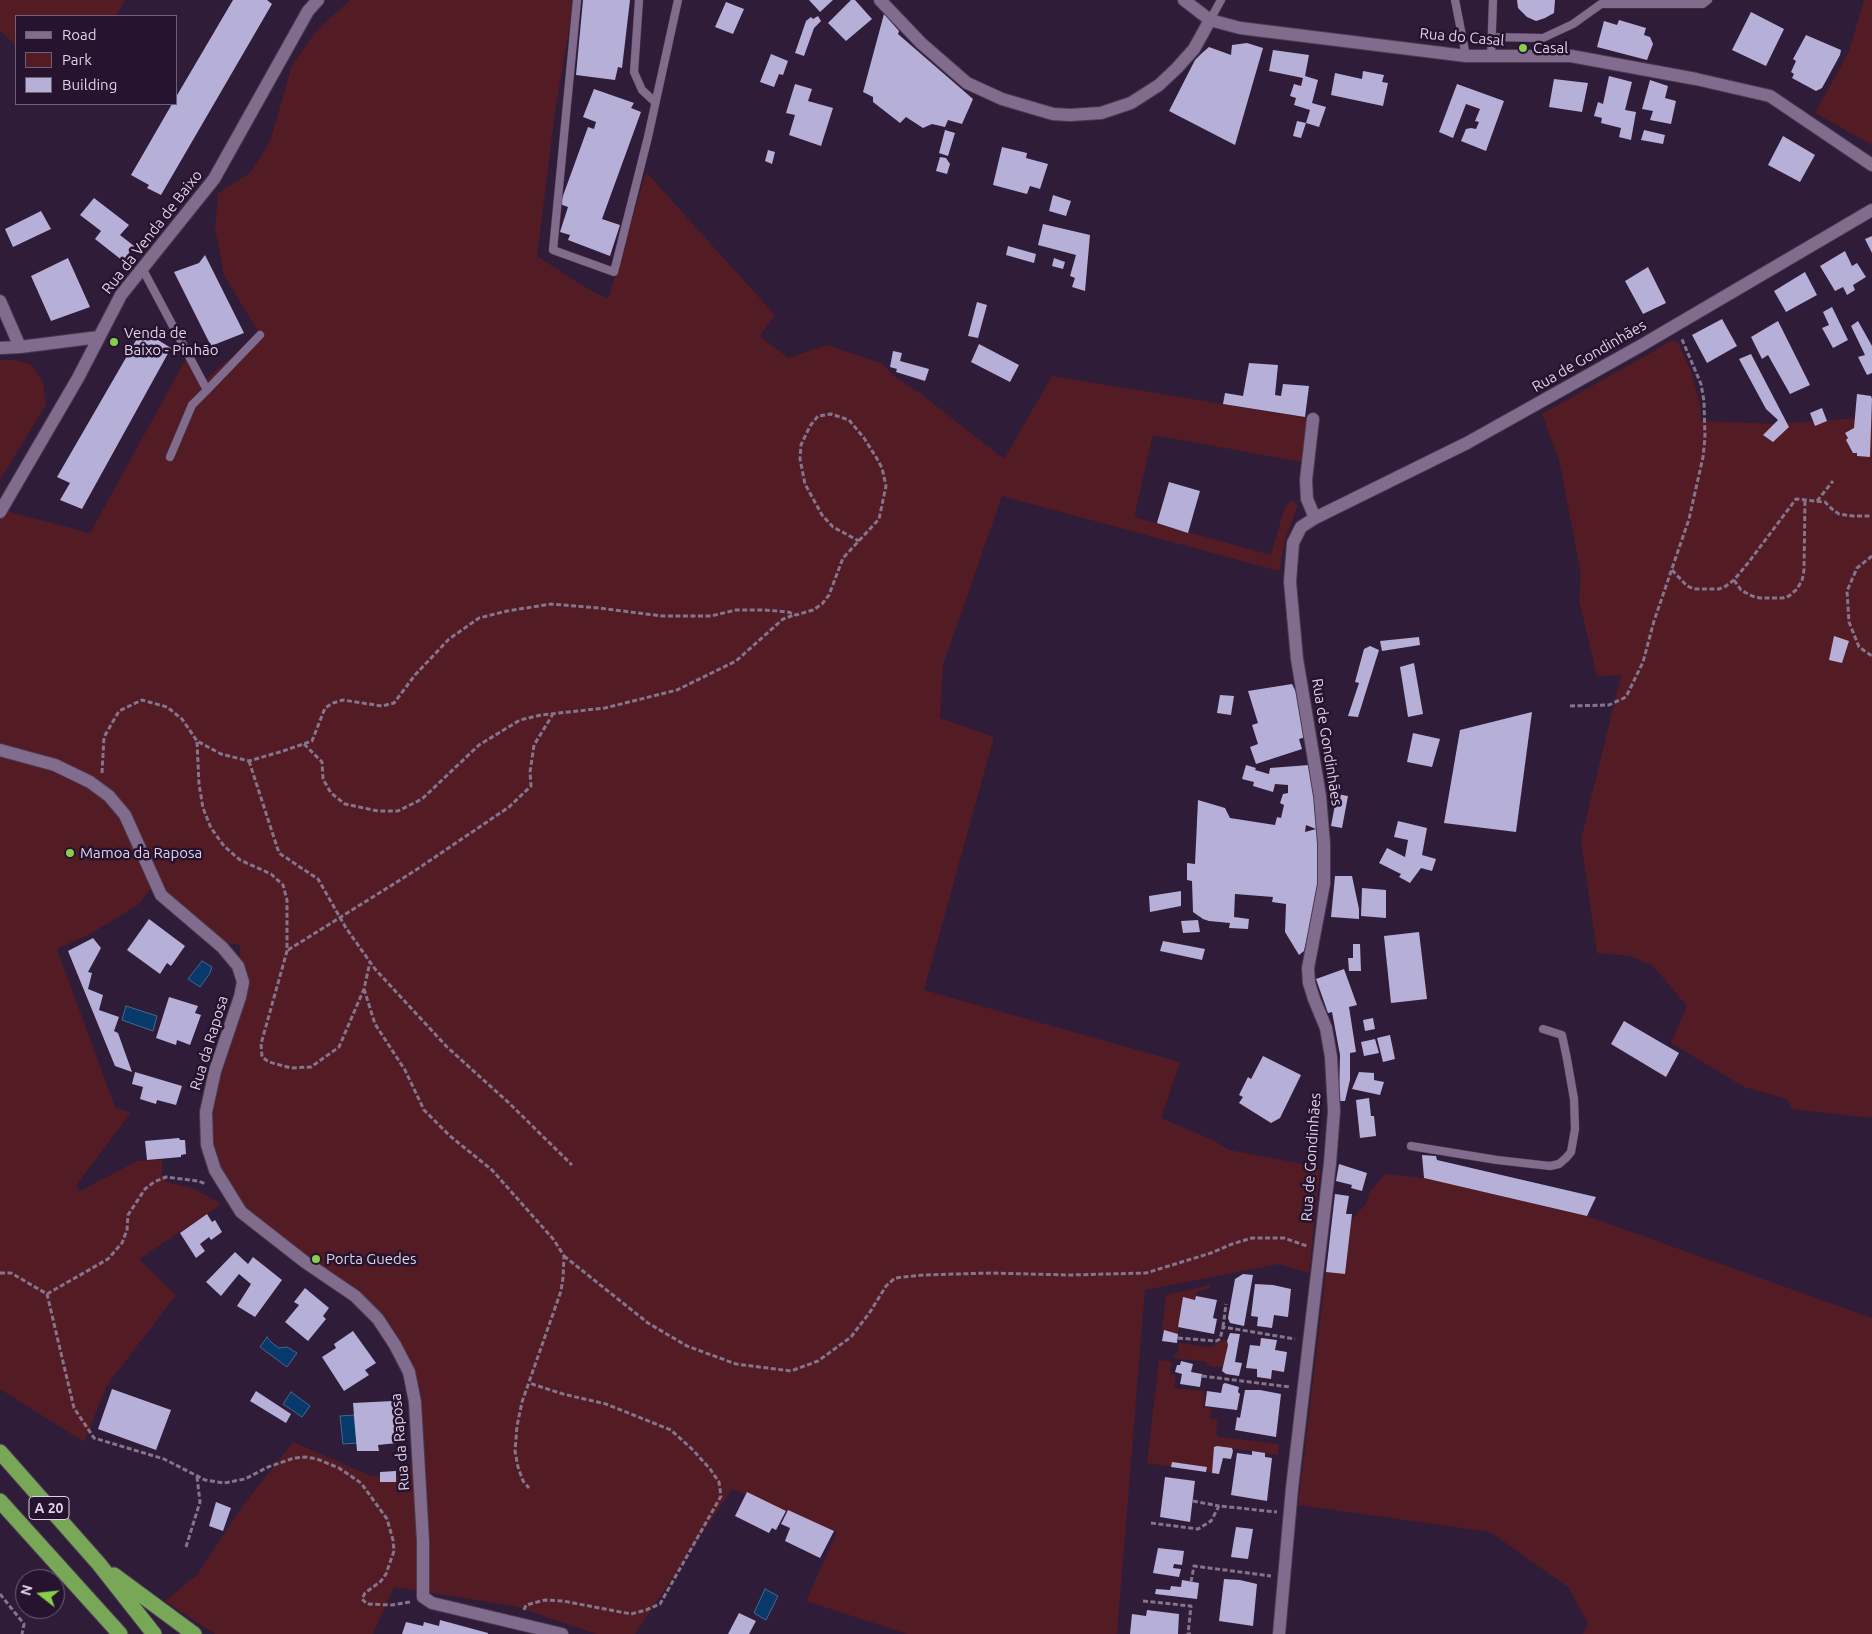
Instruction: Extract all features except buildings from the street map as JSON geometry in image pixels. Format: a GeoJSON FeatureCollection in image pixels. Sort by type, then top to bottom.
{"type":"FeatureCollection","features":[{"type":"Feature","properties":{"kind":"highway","name":"A 20"},"geometry":{"type":"LineString","coordinates":[[0,1452],[99,1564],[154,1634]]}},
{"type":"Feature","properties":{"kind":"highway","name":"A 20"},"geometry":{"type":"LineString","coordinates":[[0,1501],[120,1634]]}},
{"type":"Feature","properties":{"kind":"highway"},"geometry":{"type":"LineString","coordinates":[[99,1564],[194,1634]]}},
{"type":"Feature","properties":{"kind":"street","name":"Rua da Venda de Baixo"},"geometry":{"type":"LineString","coordinates":[[0,512],[78,378],[121,295],[214,179],[308,11],[318,0]]}},
{"type":"Feature","properties":{"kind":"street"},"geometry":{"type":"LineString","coordinates":[[880,0],[921,43],[967,83],[1002,99],[1053,114],[1102,113],[1131,103],[1159,85],[1177,68],[1194,49],[1210,20]]}},
{"type":"Feature","properties":{"kind":"street","name":"Rua do Casal"},"geometry":{"type":"LineString","coordinates":[[1184,0],[1210,20],[1240,28],[1466,56],[1491,58],[1571,56],[1696,79],[1770,96],[1872,165]]}},
{"type":"Feature","properties":{"kind":"street","name":"Rua de Gondinhães"},"geometry":{"type":"LineString","coordinates":[[1279,1634],[1308,1341],[1330,1163],[1334,1111],[1332,1057],[1328,1035],[1309,983],[1308,968],[1324,884],[1324,844],[1319,786],[1297,659],[1290,582],[1293,543],[1301,527],[1315,518],[1467,444],[1872,210]]}},
{"type":"Feature","properties":{"kind":"street"},"geometry":{"type":"LineString","coordinates":[[0,301],[20,347]]}},
{"type":"Feature","properties":{"kind":"street"},"geometry":{"type":"LineString","coordinates":[[0,348],[99,337]]}},
{"type":"Feature","properties":{"kind":"street"},"geometry":{"type":"LineString","coordinates":[[1313,419],[1306,490],[1307,499],[1315,518]]}},
{"type":"Feature","properties":{"kind":"street","name":"Rua da Raposa"},"geometry":{"type":"LineString","coordinates":[[0,750],[55,765],[90,782],[114,801],[125,815],[162,895],[222,948],[238,966],[243,982],[240,997],[215,1071],[206,1112],[208,1145],[215,1170],[241,1212],[305,1262],[355,1296],[378,1319],[395,1345],[409,1372],[415,1402],[423,1541],[422,1593],[425,1600]]}},
{"type":"Feature","properties":{"kind":"street"},"geometry":{"type":"LineString","coordinates":[[425,1600],[516,1629],[562,1634]]}},
{"type":"Feature","properties":{"kind":"lane"},"geometry":{"type":"LineString","coordinates":[[577,0],[553,250],[614,272],[678,0]]}},
{"type":"Feature","properties":{"kind":"lane"},"geometry":{"type":"LineString","coordinates":[[639,0],[634,72],[642,90],[655,102]]}},
{"type":"Feature","properties":{"kind":"lane"},"geometry":{"type":"LineString","coordinates":[[1210,20],[1221,0]]}},
{"type":"Feature","properties":{"kind":"lane"},"geometry":{"type":"LineString","coordinates":[[1455,0],[1466,56]]}},
{"type":"Feature","properties":{"kind":"lane"},"geometry":{"type":"LineString","coordinates":[[1491,58],[1493,0]]}},
{"type":"Feature","properties":{"kind":"lane"},"geometry":{"type":"LineString","coordinates":[[1492,37],[1544,38],[1573,24],[1601,4],[1703,4],[1708,0]]}},
{"type":"Feature","properties":{"kind":"lane"},"geometry":{"type":"LineString","coordinates":[[142,268],[207,390]]}},
{"type":"Feature","properties":{"kind":"lane"},"geometry":{"type":"LineString","coordinates":[[170,458],[192,405],[260,335]]}},
{"type":"Feature","properties":{"kind":"lane"},"geometry":{"type":"LineString","coordinates":[[1411,1146],[1497,1160],[1550,1166],[1559,1164],[1566,1158],[1571,1152],[1575,1129],[1574,1099],[1567,1059],[1562,1035],[1543,1029]]}},
{"type":"Feature","properties":{"kind":"path"},"geometry":{"type":"LineString","coordinates":[[1570,706],[1609,705],[1626,697],[1643,662],[1654,621],[1689,519],[1703,457],[1705,438],[1704,401],[1701,384],[1684,343],[1674,326]]}},
{"type":"Feature","properties":{"kind":"path"},"geometry":{"type":"LineString","coordinates":[[304,744],[322,762],[323,778],[331,793],[345,804],[378,811],[398,811],[422,800],[479,745],[520,720],[605,708],[677,690],[736,661],[783,619],[813,610],[822,604],[834,585],[844,558],[879,519],[886,486],[882,468],[864,438],[849,420],[831,414],[818,416],[810,426],[801,445],[800,459],[805,484],[822,515],[833,527],[859,541]]}},
{"type":"Feature","properties":{"kind":"path"},"geometry":{"type":"LineString","coordinates":[[1817,501],[1833,481]]}},
{"type":"Feature","properties":{"kind":"path"},"geometry":{"type":"LineString","coordinates":[[1672,570],[1687,586],[1694,589],[1719,589],[1734,580],[1796,499],[1826,502],[1839,514],[1872,516]]}},
{"type":"Feature","properties":{"kind":"path"},"geometry":{"type":"LineString","coordinates":[[1734,580],[1741,590],[1760,598],[1783,598],[1790,596],[1796,590],[1802,581],[1804,570],[1805,500]]}},
{"type":"Feature","properties":{"kind":"path"},"geometry":{"type":"LineString","coordinates":[[1872,556],[1857,568],[1847,592],[1849,622],[1858,647],[1872,656]]}},
{"type":"Feature","properties":{"kind":"path"},"geometry":{"type":"LineString","coordinates":[[102,791],[104,737],[119,711],[142,700],[166,707],[182,719],[197,741],[221,754],[249,761],[312,741],[325,708],[333,703],[343,700],[382,706],[394,704],[415,675],[449,639],[478,618],[551,604],[662,616],[710,616],[736,610],[765,610],[788,612],[796,615]]}},
{"type":"Feature","properties":{"kind":"path"},"geometry":{"type":"LineString","coordinates":[[287,951],[416,870],[510,806],[531,786],[530,772],[534,746],[553,714]]}},
{"type":"Feature","properties":{"kind":"path"},"geometry":{"type":"LineString","coordinates":[[197,741],[199,784],[203,808],[211,828],[224,846],[240,860],[272,874],[283,885],[287,900],[287,951],[261,1044],[262,1057],[269,1062],[291,1068],[311,1067],[338,1047],[364,989],[370,962]]}},
{"type":"Feature","properties":{"kind":"path"},"geometry":{"type":"LineString","coordinates":[[249,761],[279,853],[318,880],[370,962],[447,1047],[572,1165]]}},
{"type":"Feature","properties":{"kind":"path"},"geometry":{"type":"LineString","coordinates":[[364,989],[375,1024],[405,1070],[424,1110],[450,1136],[492,1170],[554,1240],[564,1256],[648,1323],[686,1346],[736,1364],[791,1371],[818,1361],[850,1337],[870,1312],[886,1286],[894,1278],[923,1275],[991,1273],[1068,1275],[1146,1273],[1252,1238],[1284,1238],[1320,1250]]}},
{"type":"Feature","properties":{"kind":"path"},"geometry":{"type":"LineString","coordinates":[[46,1294],[108,1259],[122,1243],[127,1230],[128,1215],[144,1189],[154,1182],[166,1177],[198,1181],[228,1193]]}},
{"type":"Feature","properties":{"kind":"path"},"geometry":{"type":"LineString","coordinates":[[529,1488],[523,1481],[518,1468],[515,1452],[517,1426],[522,1402],[561,1291],[564,1256]]}},
{"type":"Feature","properties":{"kind":"path"},"geometry":{"type":"LineString","coordinates":[[0,1273],[11,1273],[46,1294],[74,1408],[94,1438],[164,1459],[205,1480],[224,1483],[236,1481],[281,1462],[306,1457],[317,1459],[339,1468],[361,1483],[386,1519],[393,1540],[394,1552],[391,1563],[381,1581],[365,1593],[362,1599],[364,1602],[392,1605],[425,1600]]}},
{"type":"Feature","properties":{"kind":"path"},"geometry":{"type":"LineString","coordinates":[[1178,1338],[1216,1341],[1220,1339],[1226,1304]]}},
{"type":"Feature","properties":{"kind":"path"},"geometry":{"type":"LineString","coordinates":[[1223,1327],[1308,1341]]}},
{"type":"Feature","properties":{"kind":"path"},"geometry":{"type":"LineString","coordinates":[[1202,1376],[1303,1389]]}},
{"type":"Feature","properties":{"kind":"path"},"geometry":{"type":"LineString","coordinates":[[516,1629],[526,1605],[544,1600],[563,1601],[631,1614],[660,1604],[721,1496],[719,1482],[710,1469],[672,1430],[606,1404],[529,1383]]}},
{"type":"Feature","properties":{"kind":"path"},"geometry":{"type":"LineString","coordinates":[[186,1547],[200,1502],[197,1477]]}},
{"type":"Feature","properties":{"kind":"path"},"geometry":{"type":"LineString","coordinates":[[1193,1502],[1290,1514]]}},
{"type":"Feature","properties":{"kind":"path"},"geometry":{"type":"LineString","coordinates":[[1152,1523],[1198,1529],[1211,1521],[1219,1506]]}},
{"type":"Feature","properties":{"kind":"path"},"geometry":{"type":"LineString","coordinates":[[1191,1582],[1194,1566],[1284,1578]]}},
{"type":"Feature","properties":{"kind":"path"},"geometry":{"type":"LineString","coordinates":[[0,1594],[24,1624],[22,1634]]}},
{"type":"Feature","properties":{"kind":"path"},"geometry":{"type":"LineString","coordinates":[[1144,1601],[1191,1606],[1188,1634],[1191,1634]]}},
{"type":"Feature","properties":{"kind":"green space"},"geometry":{"type":"Polygon","coordinates":[[[0,0],[125,0],[117,15],[15,15],[15,45],[0,32],[0,0]]]}},
{"type":"Feature","properties":{"kind":"green space"},"geometry":{"type":"Polygon","coordinates":[[[350,0],[574,0],[555,112],[537,256],[586,288],[608,299],[646,172],[775,315],[760,336],[788,358],[827,345],[881,363],[895,377],[921,394],[1004,459],[1052,376],[1307,418],[1302,462],[1153,435],[1134,517],[1271,555],[1284,509],[1292,500],[1298,505],[1285,540],[1279,571],[1002,496],[943,665],[940,718],[994,737],[924,990],[1180,1062],[1161,1118],[1213,1140],[1229,1150],[1303,1164],[1320,1170],[1309,1273],[1279,1264],[1145,1290],[1117,1634],[907,1634],[806,1601],[837,1532],[732,1489],[635,1634],[596,1634],[514,1606],[394,1587],[373,1634],[215,1634],[165,1601],[197,1575],[241,1508],[293,1442],[371,1476],[393,1478],[417,1460],[416,1405],[395,1336],[333,1275],[235,1212],[204,1160],[204,1097],[240,1007],[240,945],[222,942],[153,885],[138,905],[87,936],[57,949],[115,1107],[131,1113],[76,1185],[80,1191],[137,1161],[162,1160],[162,1175],[167,1182],[192,1188],[222,1204],[139,1259],[176,1295],[107,1385],[84,1442],[0,1389],[0,508],[90,533],[187,357],[205,380],[259,333],[224,275],[215,228],[218,193],[250,173],[270,142],[292,65],[317,30],[350,0]]]}},
{"type":"Feature","properties":{"kind":"green space"},"geometry":{"type":"Polygon","coordinates":[[[1864,0],[1872,0],[1872,145],[1815,113],[1849,51],[1864,0]]]}},
{"type":"Feature","properties":{"kind":"green space"},"geometry":{"type":"Polygon","coordinates":[[[1673,340],[1678,342],[1691,372],[1700,405],[1701,421],[1776,424],[1872,417],[1872,1118],[1792,1109],[1787,1099],[1744,1087],[1671,1043],[1687,1006],[1652,965],[1629,956],[1597,953],[1581,840],[1621,675],[1597,676],[1579,600],[1581,574],[1559,460],[1542,414],[1673,340]]]}},
{"type":"Feature","properties":{"kind":"green space"},"geometry":{"type":"Polygon","coordinates":[[[0,360],[14,360],[31,364],[43,382],[46,405],[0,480],[0,360]]]}},
{"type":"Feature","properties":{"kind":"green space"},"geometry":{"type":"Polygon","coordinates":[[[1385,1174],[1424,1178],[1587,1216],[1872,1318],[1872,1634],[1583,1634],[1588,1623],[1568,1587],[1490,1532],[1298,1505],[1326,1272],[1345,1274],[1351,1221],[1367,1202],[1369,1193],[1385,1174]]]}},
{"type":"Feature","properties":{"kind":"green space"},"geometry":{"type":"Polygon","coordinates":[[[1210,1285],[1210,1288],[1197,1292],[1195,1300],[1183,1298],[1178,1334],[1162,1330],[1166,1295],[1210,1285]]]}},
{"type":"Feature","properties":{"kind":"green space"},"geometry":{"type":"Polygon","coordinates":[[[1225,1339],[1228,1345],[1223,1367],[1212,1367],[1206,1362],[1174,1358],[1175,1354],[1177,1354],[1179,1343],[1210,1347],[1225,1339]]]}},
{"type":"Feature","properties":{"kind":"green space"},"geometry":{"type":"Polygon","coordinates":[[[1159,1360],[1172,1362],[1170,1374],[1176,1375],[1174,1388],[1205,1391],[1203,1407],[1212,1408],[1210,1418],[1218,1419],[1216,1433],[1219,1437],[1279,1444],[1278,1455],[1217,1446],[1214,1448],[1212,1473],[1147,1463],[1159,1360]]]}},
{"type":"Feature","properties":{"kind":"water"},"geometry":{"type":"Polygon","coordinates":[[[202,961],[212,967],[200,987],[188,979],[202,961]]]}},
{"type":"Feature","properties":{"kind":"water"},"geometry":{"type":"Polygon","coordinates":[[[126,1006],[157,1016],[153,1031],[122,1020],[126,1006]]]}},
{"type":"Feature","properties":{"kind":"water"},"geometry":{"type":"Polygon","coordinates":[[[267,1337],[279,1348],[287,1347],[297,1353],[287,1367],[260,1347],[267,1337]]]}},
{"type":"Feature","properties":{"kind":"water"},"geometry":{"type":"Polygon","coordinates":[[[291,1392],[310,1406],[302,1417],[283,1404],[291,1392]]]}},
{"type":"Feature","properties":{"kind":"water"},"geometry":{"type":"Polygon","coordinates":[[[354,1415],[357,1443],[343,1444],[340,1416],[354,1415]]]}},
{"type":"Feature","properties":{"kind":"water"},"geometry":{"type":"Polygon","coordinates":[[[765,1589],[778,1596],[766,1620],[754,1613],[765,1589]]]}},
{"type":"Feature","properties":{"kind":"place","name":"Casal"},"geometry":{"type":"Point","coordinates":[1523,48]}},
{"type":"Feature","properties":{"kind":"place","name":"Venda de Baixo - Pinhão"},"geometry":{"type":"Point","coordinates":[114,342]}},
{"type":"Feature","properties":{"kind":"place","name":"Mamoa da Raposa"},"geometry":{"type":"Point","coordinates":[70,853]}},
{"type":"Feature","properties":{"kind":"place","name":"Porta Guedes"},"geometry":{"type":"Point","coordinates":[316,1259]}}]}
